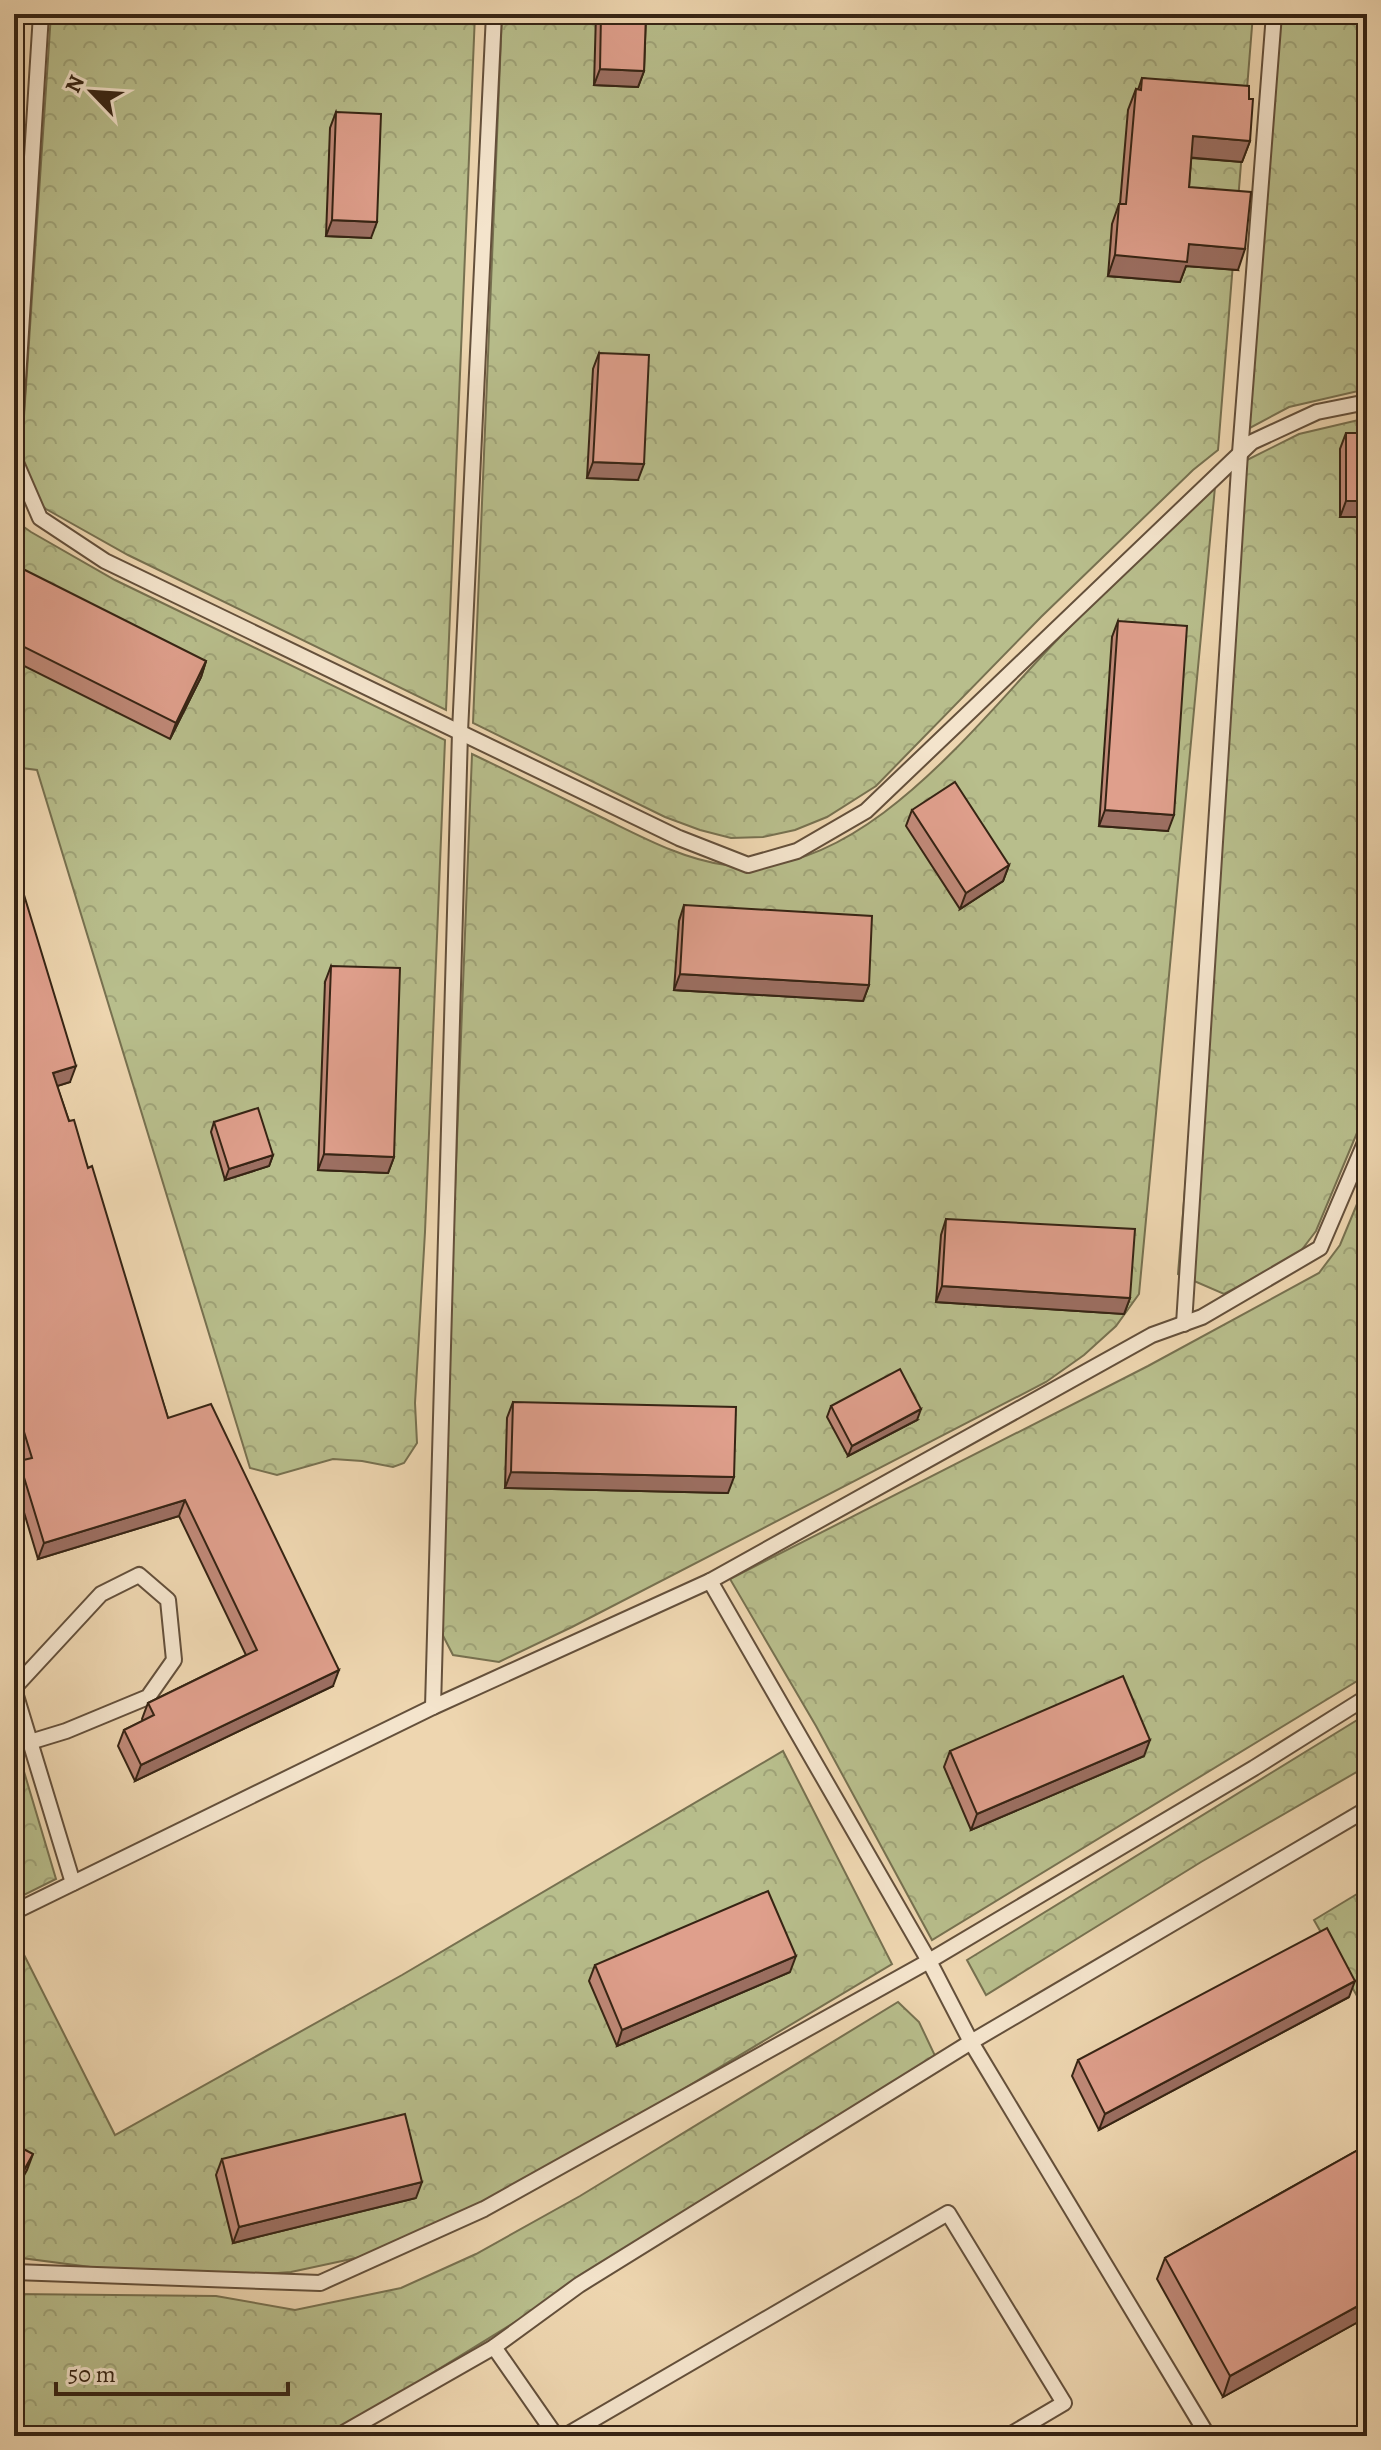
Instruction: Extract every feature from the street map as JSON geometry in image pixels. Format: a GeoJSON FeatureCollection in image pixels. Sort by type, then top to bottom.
{"type":"FeatureCollection","features":[{"type":"Feature","properties":{"kind":"lane"},"geometry":{"type":"LineString","coordinates":[[14,443],[41,14]]}},
{"type":"Feature","properties":{"kind":"lane"},"geometry":{"type":"LineString","coordinates":[[433,1707],[460,732],[494,14]]}},
{"type":"Feature","properties":{"kind":"lane"},"geometry":{"type":"LineString","coordinates":[[1184,1324],[1240,453],[1274,14]]}},
{"type":"Feature","properties":{"kind":"lane"},"geometry":{"type":"LineString","coordinates":[[14,458],[40,518],[105,561],[679,838],[748,865],[797,851],[866,811],[1252,442],[1317,412],[1367,402]]}},
{"type":"Feature","properties":{"kind":"lane"},"geometry":{"type":"LineString","coordinates":[[14,1912],[433,1707],[710,1581],[1152,1335],[1202,1317],[1320,1248],[1367,1138]]}},
{"type":"Feature","properties":{"kind":"lane"},"geometry":{"type":"LineString","coordinates":[[30,1742],[66,1731],[148,1697],[174,1660],[168,1600],[139,1575],[101,1594],[14,1689],[30,1742],[73,1883]]}},
{"type":"Feature","properties":{"kind":"lane"},"geometry":{"type":"LineString","coordinates":[[710,1581],[929,1961],[971,2042],[1208,2436]]}},
{"type":"Feature","properties":{"kind":"lane"},"geometry":{"type":"LineString","coordinates":[[14,2272],[320,2283],[484,2209],[929,1961],[1254,1768],[1367,1697]]}},
{"type":"Feature","properties":{"kind":"lane"},"geometry":{"type":"LineString","coordinates":[[338,2436],[494,2347],[579,2285],[971,2042],[1367,1809]]}},
{"type":"Feature","properties":{"kind":"lane"},"geometry":{"type":"LineString","coordinates":[[565,2436],[948,2213],[1064,2403],[1008,2436]]}},
{"type":"Feature","properties":{"kind":"lane"},"geometry":{"type":"LineString","coordinates":[[494,2347],[556,2436]]}},
{"type":"Feature","properties":{"kind":"green space"},"geometry":{"type":"Polygon","coordinates":[[[51,14],[475,14],[446,710],[128,555],[46,509],[28,495],[23,484],[22,446],[51,14]]]}},
{"type":"Feature","properties":{"kind":"green space"},"geometry":{"type":"Polygon","coordinates":[[[502,14],[1253,14],[1218,450],[1193,470],[1041,617],[876,786],[827,817],[795,830],[763,837],[731,838],[700,830],[665,817],[473,723],[502,14]]]}},
{"type":"Feature","properties":{"kind":"green space"},"geometry":{"type":"Polygon","coordinates":[[[1281,14],[1367,14],[1367,389],[1289,407],[1248,429],[1281,14]]]}},
{"type":"Feature","properties":{"kind":"green space"},"geometry":{"type":"Polygon","coordinates":[[[1367,418],[1367,1109],[1316,1231],[1297,1256],[1224,1294],[1178,1274],[1245,461],[1299,434],[1367,418]]]}},
{"type":"Feature","properties":{"kind":"green space"},"geometry":{"type":"Polygon","coordinates":[[[1215,487],[1139,1294],[1116,1326],[1084,1355],[1046,1382],[499,1662],[453,1655],[438,1626],[472,754],[647,840],[694,858],[726,865],[775,864],[823,849],[868,824],[912,790],[953,752],[1078,619],[1215,487]]]}},
{"type":"Feature","properties":{"kind":"green space"},"geometry":{"type":"Polygon","coordinates":[[[14,520],[115,580],[445,740],[415,1403],[417,1443],[404,1463],[393,1467],[333,1459],[277,1475],[250,1468],[37,770],[14,767],[14,520]]]}},
{"type":"Feature","properties":{"kind":"green space"},"geometry":{"type":"Polygon","coordinates":[[[1367,1180],[1367,1675],[932,1940],[816,1726],[730,1579],[1148,1366],[1319,1273],[1340,1245],[1367,1180]]]}},
{"type":"Feature","properties":{"kind":"green space"},"geometry":{"type":"Polygon","coordinates":[[[1367,1714],[1367,1766],[1201,1862],[986,1995],[967,1960],[1367,1714]]]}},
{"type":"Feature","properties":{"kind":"green space"},"geometry":{"type":"Polygon","coordinates":[[[14,1738],[56,1879],[14,1900],[14,1738]]]}},
{"type":"Feature","properties":{"kind":"green space"},"geometry":{"type":"Polygon","coordinates":[[[783,1751],[892,1964],[555,2166],[461,2214],[370,2255],[291,2272],[213,2278],[144,2274],[14,2257],[14,1935],[115,2135],[402,1975],[783,1751]]]}},
{"type":"Feature","properties":{"kind":"green space"},"geometry":{"type":"Polygon","coordinates":[[[1367,1888],[1367,1995],[1357,1996],[1314,1920],[1367,1888]]]}},
{"type":"Feature","properties":{"kind":"green space"},"geometry":{"type":"Polygon","coordinates":[[[898,2002],[919,2022],[938,2062],[330,2436],[25,2436],[14,2430],[14,2294],[216,2296],[295,2310],[401,2288],[476,2254],[580,2196],[898,2002]]]}},
{"type":"Feature","properties":{"kind":"building"},"geometry":{"type":"Polygon","coordinates":[[[601,14],[646,14],[644,71],[600,69],[601,14]]]}},
{"type":"Feature","properties":{"kind":"building"},"geometry":{"type":"Polygon","coordinates":[[[1142,78],[1249,86],[1249,99],[1253,99],[1250,141],[1193,136],[1189,187],[1251,192],[1245,249],[1189,244],[1187,262],[1115,255],[1119,204],[1126,204],[1136,89],[1141,90],[1142,78]]]}},
{"type":"Feature","properties":{"kind":"building"},"geometry":{"type":"Polygon","coordinates":[[[336,112],[381,114],[377,222],[332,220],[336,112]]]}},
{"type":"Feature","properties":{"kind":"building"},"geometry":{"type":"Polygon","coordinates":[[[599,353],[649,355],[644,464],[593,462],[599,353]]]}},
{"type":"Feature","properties":{"kind":"building"},"geometry":{"type":"Polygon","coordinates":[[[1346,433],[1367,433],[1367,501],[1346,501],[1346,433]]]}},
{"type":"Feature","properties":{"kind":"building"},"geometry":{"type":"Polygon","coordinates":[[[21,568],[206,661],[176,723],[14,642],[14,581],[21,568]]]}},
{"type":"Feature","properties":{"kind":"building"},"geometry":{"type":"Polygon","coordinates":[[[1118,621],[1187,626],[1174,815],[1105,810],[1118,621]]]}},
{"type":"Feature","properties":{"kind":"building"},"geometry":{"type":"Polygon","coordinates":[[[955,782],[1009,865],[966,893],[912,810],[955,782]]]}},
{"type":"Feature","properties":{"kind":"building"},"geometry":{"type":"Polygon","coordinates":[[[14,862],[76,1066],[53,1073],[69,1121],[74,1120],[88,1168],[92,1166],[168,1418],[211,1404],[339,1670],[141,1765],[124,1730],[154,1715],[148,1703],[257,1650],[185,1500],[44,1543],[19,1461],[32,1458],[14,1399],[14,862]]]}},
{"type":"Feature","properties":{"kind":"building"},"geometry":{"type":"Polygon","coordinates":[[[684,905],[872,916],[869,985],[680,974],[684,905]]]}},
{"type":"Feature","properties":{"kind":"building"},"geometry":{"type":"Polygon","coordinates":[[[331,966],[400,968],[394,1157],[324,1154],[331,966]]]}},
{"type":"Feature","properties":{"kind":"building"},"geometry":{"type":"Polygon","coordinates":[[[258,1108],[273,1155],[229,1169],[214,1122],[258,1108]]]}},
{"type":"Feature","properties":{"kind":"building"},"geometry":{"type":"Polygon","coordinates":[[[946,1219],[1135,1229],[1130,1298],[942,1286],[946,1219]]]}},
{"type":"Feature","properties":{"kind":"building"},"geometry":{"type":"Polygon","coordinates":[[[900,1369],[921,1409],[852,1446],[831,1406],[900,1369]]]}},
{"type":"Feature","properties":{"kind":"building"},"geometry":{"type":"Polygon","coordinates":[[[513,1402],[736,1407],[734,1477],[511,1472],[513,1402]]]}},
{"type":"Feature","properties":{"kind":"building"},"geometry":{"type":"Polygon","coordinates":[[[1123,1676],[1150,1740],[977,1814],[950,1751],[1123,1676]]]}},
{"type":"Feature","properties":{"kind":"building"},"geometry":{"type":"Polygon","coordinates":[[[768,1891],[796,1956],[622,2030],[595,1965],[768,1891]]]}},
{"type":"Feature","properties":{"kind":"building"},"geometry":{"type":"Polygon","coordinates":[[[1327,1928],[1355,1981],[1105,2114],[1078,2060],[1327,1928]]]}},
{"type":"Feature","properties":{"kind":"building"},"geometry":{"type":"Polygon","coordinates":[[[405,2114],[422,2182],[239,2227],[222,2159],[405,2114]]]}},
{"type":"Feature","properties":{"kind":"building"},"geometry":{"type":"Polygon","coordinates":[[[14,2144],[33,2154],[14,2188],[14,2144]]]}},
{"type":"Feature","properties":{"kind":"building"},"geometry":{"type":"Polygon","coordinates":[[[1367,2145],[1367,2301],[1230,2376],[1165,2258],[1367,2145]]]}}]}
